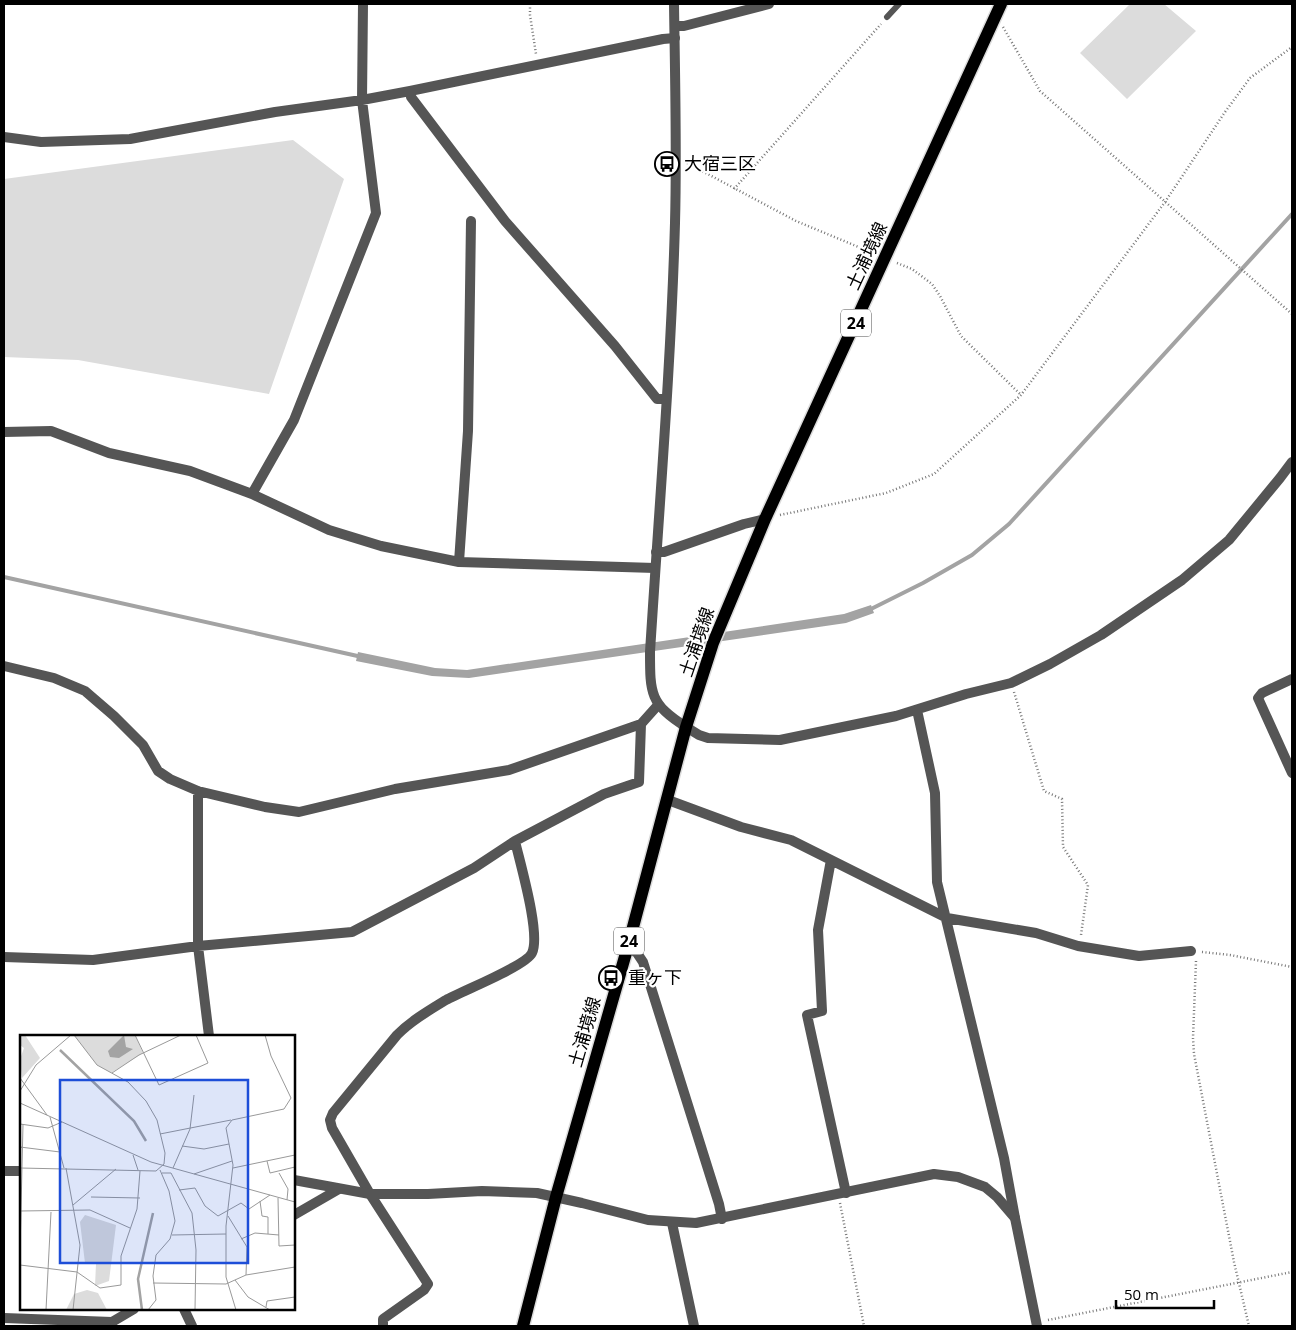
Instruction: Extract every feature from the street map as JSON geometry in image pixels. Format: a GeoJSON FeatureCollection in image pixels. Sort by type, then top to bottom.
{"type":"FeatureCollection","features":[{"type":"Feature","properties":{"kind":"main road","name":"土浦境線"},"geometry":{"type":"LineString","coordinates":[[523,1326],[556,1197],[628,946],[686,727],[713,643],[766,519],[885,258],[996,7]]}},
{"type":"Feature","properties":{"kind":"street"},"geometry":{"type":"LineString","coordinates":[[252,494],[294,420],[376,213],[362,100],[363,4]]}},
{"type":"Feature","properties":{"kind":"street"},"geometry":{"type":"LineString","coordinates":[[674,4],[675,223],[650,679],[653,694],[658,705],[674,719],[699,735],[708,738],[780,740],[896,716],[966,694],[1011,683],[1100,635],[1182,580],[1229,540],[1292,462]]}},
{"type":"Feature","properties":{"kind":"street"},"geometry":{"type":"LineString","coordinates":[[674,26],[684,26],[769,4]]}},
{"type":"Feature","properties":{"kind":"street"},"geometry":{"type":"LineString","coordinates":[[4,137],[41,142],[130,139],[274,112],[362,100],[675,38]]}},
{"type":"Feature","properties":{"kind":"street"},"geometry":{"type":"LineString","coordinates":[[410,91],[411,97],[505,221],[615,346],[657,399],[666,399]]}},
{"type":"Feature","properties":{"kind":"street"},"geometry":{"type":"LineString","coordinates":[[459,562],[468,431],[471,222]]}},
{"type":"Feature","properties":{"kind":"street"},"geometry":{"type":"LineString","coordinates":[[4,432],[50,431],[109,453],[190,471],[252,494],[329,530],[381,546],[459,562],[655,568]]}},
{"type":"Feature","properties":{"kind":"street"},"geometry":{"type":"LineString","coordinates":[[656,552],[664,552],[744,524],[766,519]]}},
{"type":"Feature","properties":{"kind":"street"},"geometry":{"type":"LineString","coordinates":[[4,666],[54,678],[85,691],[143,744],[158,771],[170,779],[198,791],[265,807],[299,812],[395,789],[509,770],[641,724],[658,705]]}},
{"type":"Feature","properties":{"kind":"street"},"geometry":{"type":"LineString","coordinates":[[1292,678],[1262,693],[1258,698],[1292,773]]}},
{"type":"Feature","properties":{"kind":"street"},"geometry":{"type":"LineString","coordinates":[[917,710],[935,793],[937,882],[1004,1158],[1037,1324]]}},
{"type":"Feature","properties":{"kind":"street"},"geometry":{"type":"LineString","coordinates":[[4,958],[93,960],[198,946],[352,932],[474,868],[515,841],[604,794],[639,782],[641,724]]}},
{"type":"Feature","properties":{"kind":"street"},"geometry":{"type":"LineString","coordinates":[[198,791],[198,946],[209,1035]]}},
{"type":"Feature","properties":{"kind":"street"},"geometry":{"type":"LineString","coordinates":[[668,800],[741,827],[790,840],[947,918],[1036,933],[1078,946],[1139,956],[1194,951]]}},
{"type":"Feature","properties":{"kind":"street"},"geometry":{"type":"LineString","coordinates":[[383,1326],[383,1319],[424,1290],[428,1284],[370,1194],[332,1128],[330,1120],[333,1113],[408,1024],[447,1000],[521,963],[532,955],[534,947],[533,918],[515,841]]}},
{"type":"Feature","properties":{"kind":"street"},"geometry":{"type":"LineString","coordinates":[[831,860],[818,930],[822,1012],[807,1015],[842,1194]]}},
{"type":"Feature","properties":{"kind":"street"},"geometry":{"type":"LineString","coordinates":[[628,946],[644,962],[720,1204],[722,1219]]}},
{"type":"Feature","properties":{"kind":"street"},"geometry":{"type":"LineString","coordinates":[[4,1171],[20,1171]]}},
{"type":"Feature","properties":{"kind":"street"},"geometry":{"type":"LineString","coordinates":[[295,1180],[370,1194],[506,1191],[536,1193],[648,1220],[696,1223],[934,1174],[958,1177],[985,1187],[998,1197],[1015,1218]]}},
{"type":"Feature","properties":{"kind":"street"},"geometry":{"type":"LineString","coordinates":[[295,1214],[339,1189]]}},
{"type":"Feature","properties":{"kind":"street"},"geometry":{"type":"LineString","coordinates":[[672,1223],[694,1326]]}},
{"type":"Feature","properties":{"kind":"street"},"geometry":{"type":"LineString","coordinates":[[4,1318],[112,1322],[132,1310]]}},
{"type":"Feature","properties":{"kind":"street"},"geometry":{"type":"LineString","coordinates":[[184,1310],[192,1326]]}},
{"type":"Feature","properties":{"kind":"lane"},"geometry":{"type":"LineString","coordinates":[[887,17],[899,4]]}},
{"type":"Feature","properties":{"kind":"path"},"geometry":{"type":"LineString","coordinates":[[530,4],[538,66]]}},
{"type":"Feature","properties":{"kind":"path"},"geometry":{"type":"LineString","coordinates":[[996,7],[1040,91],[1292,314]]}},
{"type":"Feature","properties":{"kind":"path"},"geometry":{"type":"LineString","coordinates":[[734,189],[887,17]]}},
{"type":"Feature","properties":{"kind":"path"},"geometry":{"type":"LineString","coordinates":[[766,519],[886,493],[934,474],[1022,395],[1165,202],[1250,78],[1292,47]]}},
{"type":"Feature","properties":{"kind":"path"},"geometry":{"type":"LineString","coordinates":[[676,162],[685,162],[796,221],[912,270],[932,284],[961,336],[1022,395]]}},
{"type":"Feature","properties":{"kind":"path"},"geometry":{"type":"LineString","coordinates":[[1011,683],[1044,791],[1062,799],[1063,847],[1088,884],[1078,946]]}},
{"type":"Feature","properties":{"kind":"path"},"geometry":{"type":"LineString","coordinates":[[1249,1326],[1194,1054],[1192,1038],[1194,951],[1230,955],[1292,967]]}},
{"type":"Feature","properties":{"kind":"path"},"geometry":{"type":"LineString","coordinates":[[842,1194],[864,1326]]}},
{"type":"Feature","properties":{"kind":"path"},"geometry":{"type":"LineString","coordinates":[[1037,1324],[1292,1272]]}},
{"type":"Feature","properties":{"kind":"shaded area"},"geometry":{"type":"Polygon","coordinates":[[[1130,4],[1164,4],[1196,31],[1127,99],[1080,53],[1130,4]]]}},
{"type":"Feature","properties":{"kind":"shaded area"},"geometry":{"type":"Polygon","coordinates":[[[293,140],[344,179],[269,394],[78,360],[4,357],[4,179],[293,140]]]}},
{"type":"Feature","properties":{"kind":"shaded area"},"geometry":{"type":"Polygon","coordinates":[[[871,605],[874,613],[846,623],[469,678],[432,676],[356,661],[358,652],[435,668],[467,670],[844,614],[871,605]]]}},
{"type":"Feature","properties":{"kind":"waterway"},"geometry":{"type":"LineString","coordinates":[[869,610],[923,583],[972,555],[1009,524],[1292,214]]}},
{"type":"Feature","properties":{"kind":"waterway"},"geometry":{"type":"LineString","coordinates":[[4,577],[362,657]]}},
{"type":"Feature","properties":{"kind":"place","name":"大宿三区"},"geometry":{"type":"Point","coordinates":[667,164]}},
{"type":"Feature","properties":{"kind":"place","name":"重ヶ下"},"geometry":{"type":"Point","coordinates":[611,978]}}]}
